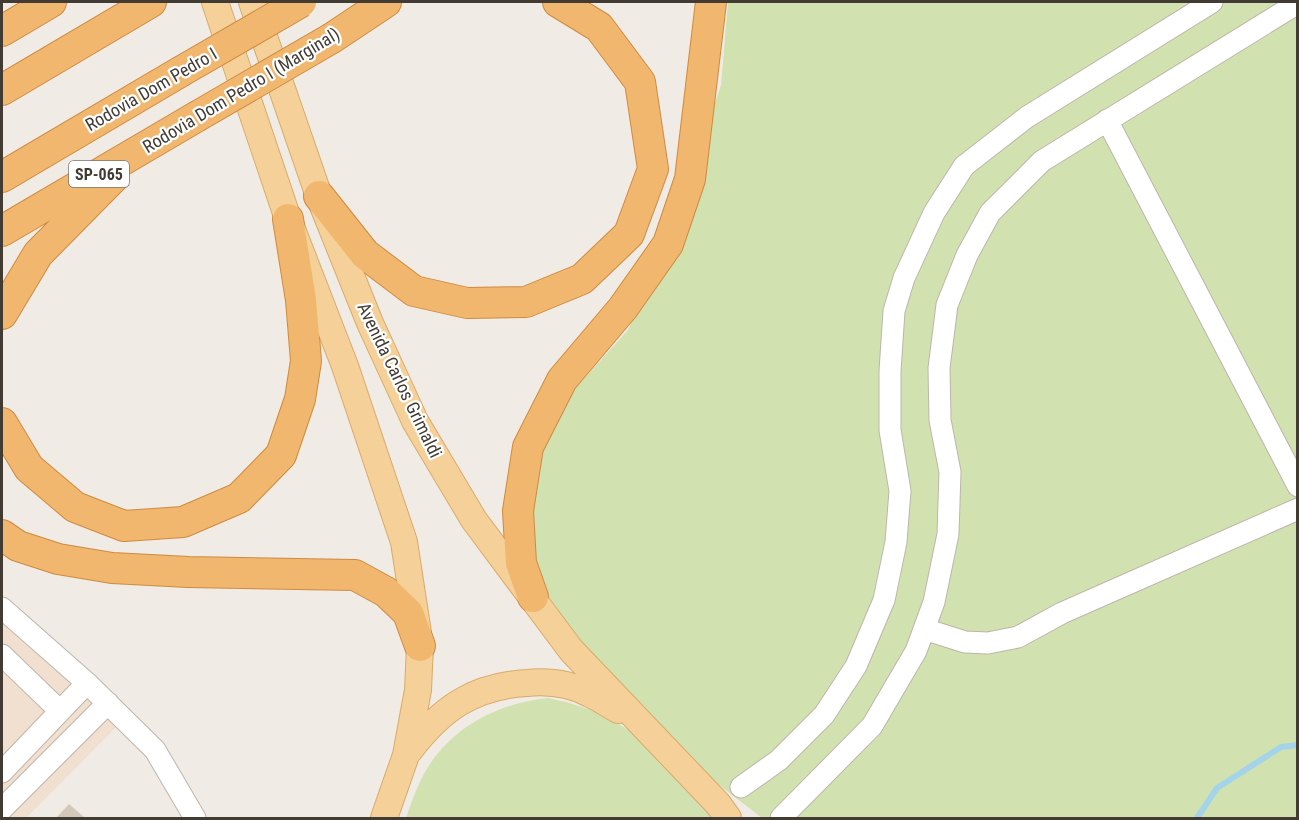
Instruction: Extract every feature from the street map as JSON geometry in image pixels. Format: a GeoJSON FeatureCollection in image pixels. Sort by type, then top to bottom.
{"type":"FeatureCollection","features":[{"type":"Feature","properties":{"kind":"highway"},"geometry":{"type":"LineString","coordinates":[[2,31],[51,2]]}},
{"type":"Feature","properties":{"kind":"highway"},"geometry":{"type":"LineString","coordinates":[[2,90],[151,2]]}},
{"type":"Feature","properties":{"kind":"highway","name":"Rodovia Dom Pedro I"},"geometry":{"type":"LineString","coordinates":[[2,177],[301,2]]}},
{"type":"Feature","properties":{"kind":"highway","name":"Rodovia Dom Pedro I (Marginal)"},"geometry":{"type":"LineString","coordinates":[[2,231],[332,38],[376,8],[409,2]]}},
{"type":"Feature","properties":{"kind":"highway"},"geometry":{"type":"LineString","coordinates":[[319,196],[365,254],[414,291],[467,303],[526,302],[582,279],[629,234],[653,169],[640,82],[598,27],[558,2]]}},
{"type":"Feature","properties":{"kind":"highway"},"geometry":{"type":"LineString","coordinates":[[533,597],[521,563],[518,511],[528,447],[562,381],[623,308],[668,244],[690,179],[711,2]]}},
{"type":"Feature","properties":{"kind":"highway"},"geometry":{"type":"LineString","coordinates":[[2,314],[38,254],[143,148]]}},
{"type":"Feature","properties":{"kind":"highway"},"geometry":{"type":"LineString","coordinates":[[2,423],[29,468],[75,507],[124,526],[183,522],[239,498],[281,455],[300,399],[306,361],[301,300],[288,219]]}},
{"type":"Feature","properties":{"kind":"highway"},"geometry":{"type":"LineString","coordinates":[[2,535],[18,546],[58,560],[112,568],[355,575],[386,592],[408,613],[420,646]]}},
{"type":"Feature","properties":{"kind":"main road"},"geometry":{"type":"LineString","coordinates":[[215,2],[288,219],[345,366],[404,542],[420,646],[418,690],[406,755],[384,819]]}},
{"type":"Feature","properties":{"kind":"main road","name":"Avenida Carlos Grimaldi"},"geometry":{"type":"LineString","coordinates":[[252,2],[319,196],[370,323],[416,421],[474,520],[571,650],[718,804],[728,819]]}},
{"type":"Feature","properties":{"kind":"main road"},"geometry":{"type":"LineString","coordinates":[[406,755],[427,727],[444,712],[483,690],[508,684],[539,682],[564,685],[589,693],[648,730]]}},
{"type":"Feature","properties":{"kind":"street"},"geometry":{"type":"LineString","coordinates":[[741,787],[779,760],[824,715],[856,666],[884,600],[896,542],[900,491],[890,430],[890,371],[894,311],[904,278],[934,213],[964,166],[1027,117],[1212,2]]}},
{"type":"Feature","properties":{"kind":"street"},"geometry":{"type":"LineString","coordinates":[[781,819],[872,726],[916,651],[934,602],[948,534],[950,472],[940,420],[939,368],[947,305],[967,255],[990,213],[1042,161],[1298,3]]}},
{"type":"Feature","properties":{"kind":"street"},"geometry":{"type":"LineString","coordinates":[[1107,120],[1298,486]]}},
{"type":"Feature","properties":{"kind":"street"},"geometry":{"type":"LineString","coordinates":[[924,629],[965,642],[988,643],[1018,637],[1062,612],[1298,509]]}},
{"type":"Feature","properties":{"kind":"street"},"geometry":{"type":"LineString","coordinates":[[2,608],[87,683],[155,750],[195,819]]}},
{"type":"Feature","properties":{"kind":"street"},"geometry":{"type":"LineString","coordinates":[[2,656],[60,711]]}},
{"type":"Feature","properties":{"kind":"street"},"geometry":{"type":"LineString","coordinates":[[2,772],[87,683]]}},
{"type":"Feature","properties":{"kind":"street"},"geometry":{"type":"LineString","coordinates":[[2,809],[108,703]]}},
{"type":"Feature","properties":{"kind":"shaded area"},"geometry":{"type":"Polygon","coordinates":[[[2,604],[124,719],[26,818],[2,818],[2,604]]]}},
{"type":"Feature","properties":{"kind":"green space"},"geometry":{"type":"Polygon","coordinates":[[[728,2],[1297,2],[1297,818],[762,818],[648,730],[521,563],[530,476],[574,390],[628,330],[668,244],[721,85],[728,2]]]}},
{"type":"Feature","properties":{"kind":"green space"},"geometry":{"type":"Polygon","coordinates":[[[548,698],[601,713],[638,736],[713,818],[406,818],[424,773],[451,739],[465,728],[496,711],[548,698]]]}},
{"type":"Feature","properties":{"kind":"building"},"geometry":{"type":"Polygon","coordinates":[[[69,804],[85,818],[56,818],[69,804]]]}},
{"type":"Feature","properties":{"kind":"waterway"},"geometry":{"type":"LineString","coordinates":[[1197,818],[1217,788],[1281,747],[1298,745]]}}]}
